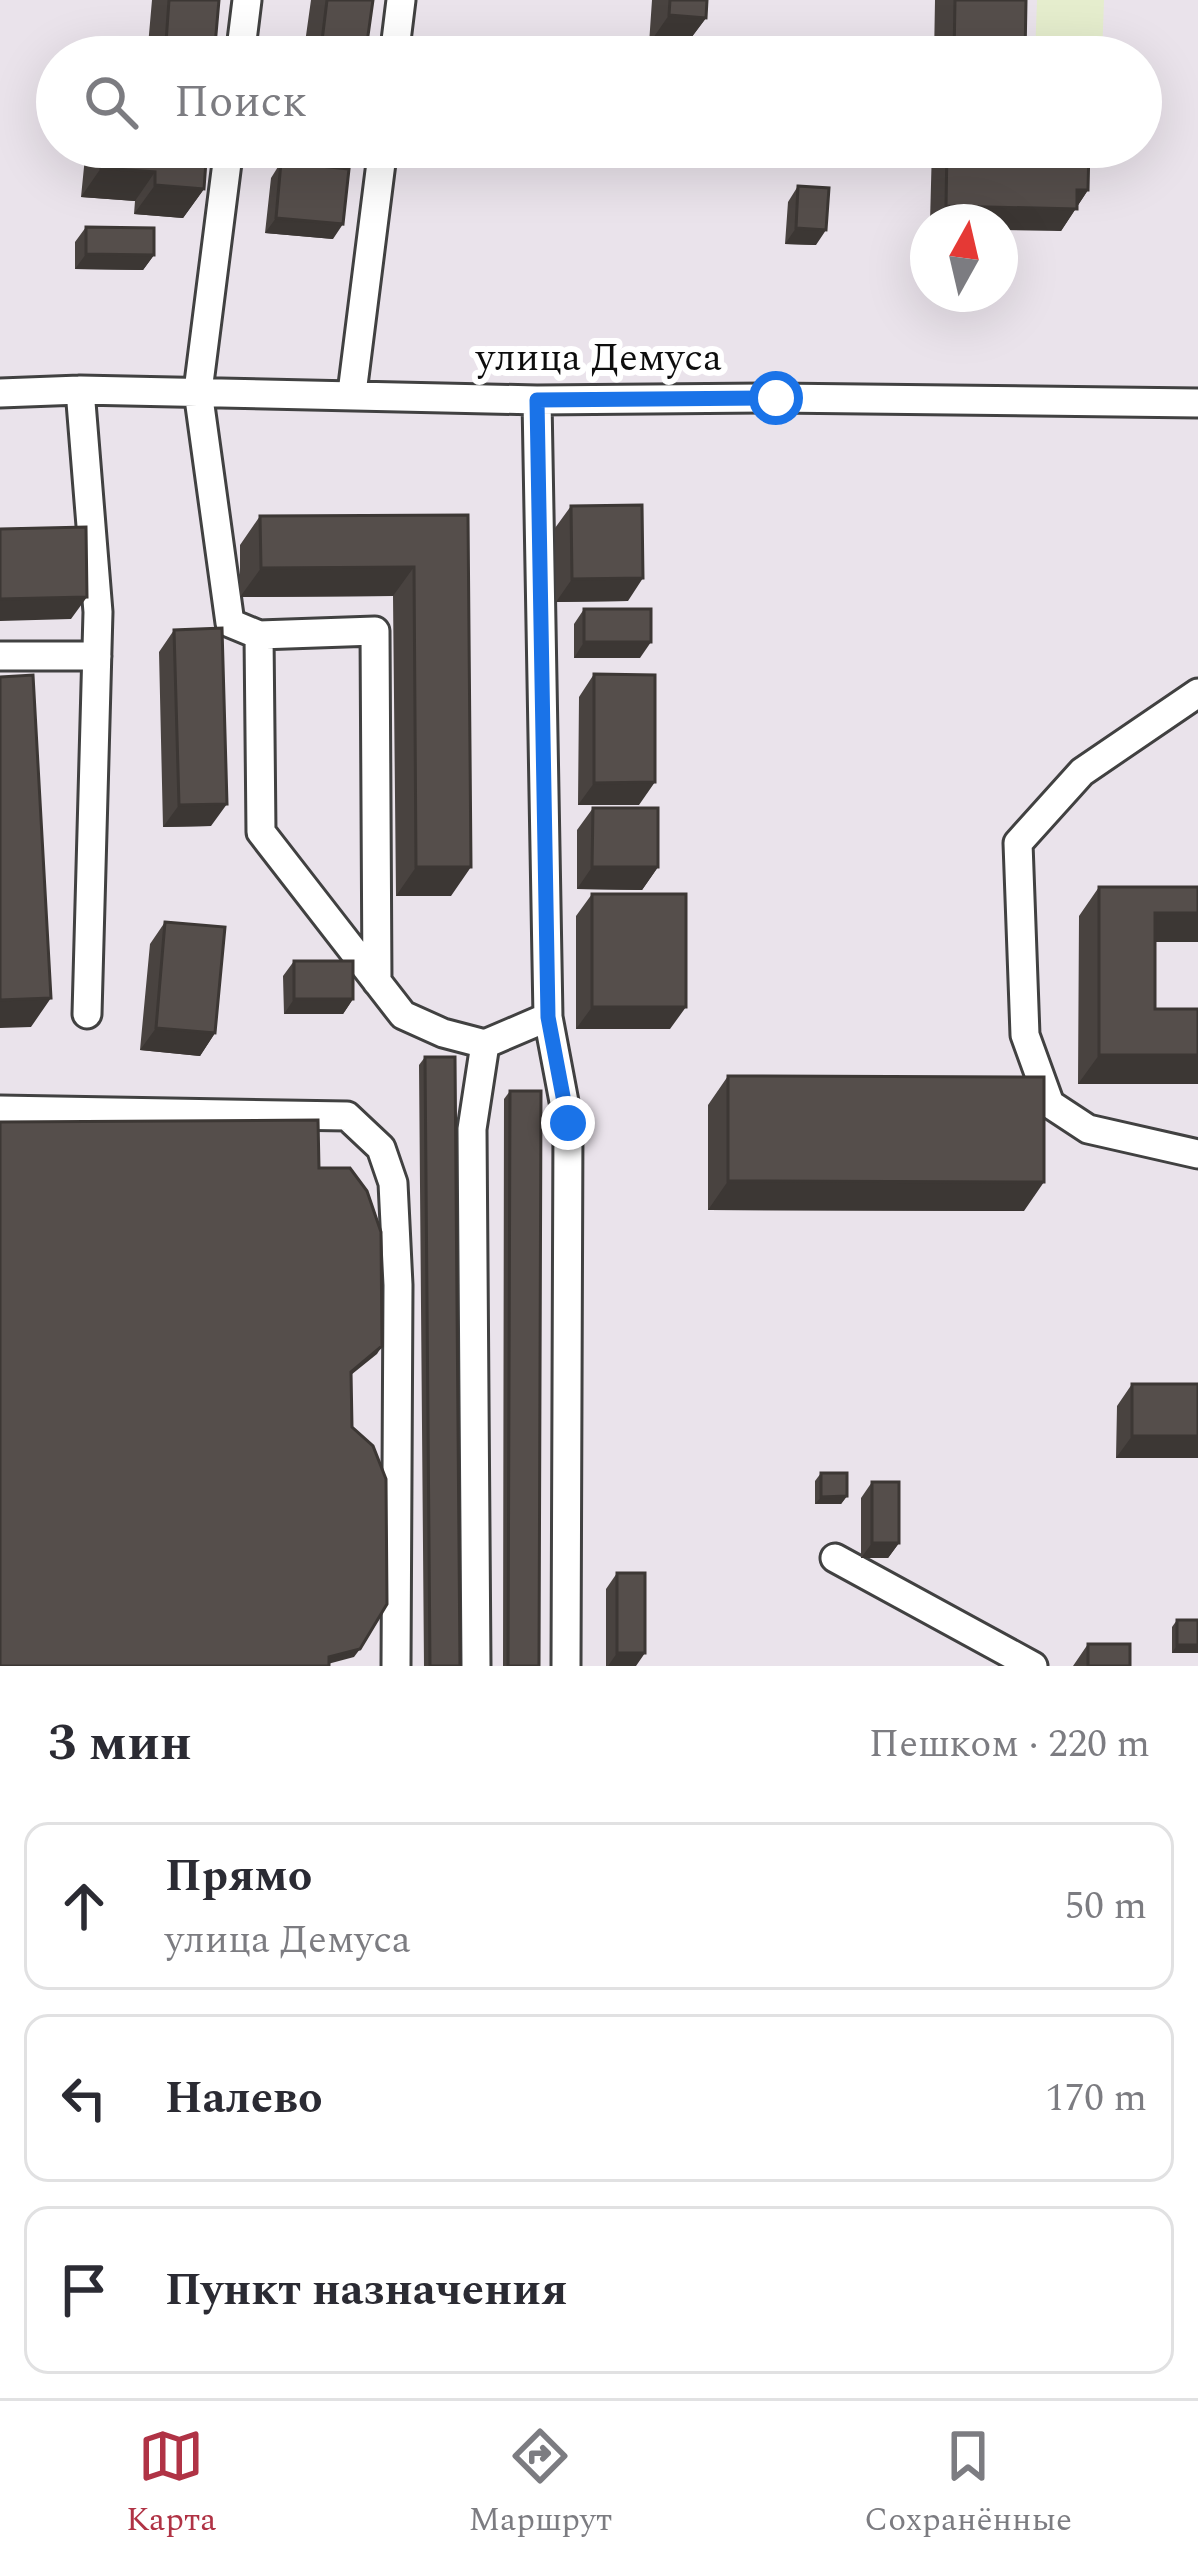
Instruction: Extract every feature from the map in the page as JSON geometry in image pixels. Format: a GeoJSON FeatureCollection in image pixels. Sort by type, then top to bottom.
{"type":"FeatureCollection","features":[{"type":"Feature","properties":{"kind":"street"},"geometry":{"type":"LineString","coordinates":[[243,36],[248,0]]}},
{"type":"Feature","properties":{"kind":"street"},"geometry":{"type":"LineString","coordinates":[[397,36],[401,0]]}},
{"type":"Feature","properties":{"kind":"street"},"geometry":{"type":"LineString","coordinates":[[226,168],[198,391],[230,623],[260,634],[375,631],[377,982]]}},
{"type":"Feature","properties":{"kind":"street"},"geometry":{"type":"LineString","coordinates":[[352,393],[380,168]]}},
{"type":"Feature","properties":{"kind":"street"},"geometry":{"type":"LineString","coordinates":[[80,390],[98,612],[87,1014]]}},
{"type":"Feature","properties":{"kind":"street","name":"улица Демуса"},"geometry":{"type":"LineString","coordinates":[[0,393],[80,390],[537,400],[1198,403]]}},
{"type":"Feature","properties":{"kind":"street"},"geometry":{"type":"LineString","coordinates":[[537,400],[548,1017],[568,1123],[566,1666]]}},
{"type":"Feature","properties":{"kind":"street"},"geometry":{"type":"LineString","coordinates":[[260,634],[261,832],[404,1016],[485,1044],[548,1017]]}},
{"type":"Feature","properties":{"kind":"street"},"geometry":{"type":"LineString","coordinates":[[0,656],[97,656]]}},
{"type":"Feature","properties":{"kind":"street"},"geometry":{"type":"LineString","coordinates":[[1198,693],[1082,772],[1018,843],[1025,1036],[1050,1104],[1088,1129],[1198,1154]]}},
{"type":"Feature","properties":{"kind":"street"},"geometry":{"type":"LineString","coordinates":[[476,1666],[472,1130],[485,1044]]}},
{"type":"Feature","properties":{"kind":"street"},"geometry":{"type":"LineString","coordinates":[[0,1110],[347,1116],[381,1148],[393,1183],[398,1285],[396,1666]]}},
{"type":"Feature","properties":{"kind":"street"},"geometry":{"type":"LineString","coordinates":[[835,1558],[1033,1666]]}},
{"type":"Feature","properties":{"kind":"shaded area"},"geometry":{"type":"Polygon","coordinates":[[[0,0],[1198,0],[1198,1666],[0,1666],[0,0]]]}},
{"type":"Feature","properties":{"kind":"green space"},"geometry":{"type":"Polygon","coordinates":[[[1037,0],[1104,0],[1103,36],[1036,36],[1037,0]]]}},
{"type":"Feature","properties":{"kind":"building"},"geometry":{"type":"Polygon","coordinates":[[[169,0],[219,0],[216,36],[166,36],[169,0]]]}},
{"type":"Feature","properties":{"kind":"building"},"geometry":{"type":"Polygon","coordinates":[[[327,0],[373,0],[368,36],[323,36],[327,0]]]}},
{"type":"Feature","properties":{"kind":"building"},"geometry":{"type":"Polygon","coordinates":[[[670,0],[707,0],[706,18],[669,15],[670,0]]]}},
{"type":"Feature","properties":{"kind":"building"},"geometry":{"type":"Polygon","coordinates":[[[955,0],[1026,0],[1025,36],[954,36],[955,0]]]}},
{"type":"Feature","properties":{"kind":"building"},"geometry":{"type":"Polygon","coordinates":[[[101,168],[206,168],[204,189],[155,185],[155,172],[101,168]]]}},
{"type":"Feature","properties":{"kind":"building"},"geometry":{"type":"Polygon","coordinates":[[[280,168],[349,169],[343,224],[276,218],[280,168]]]}},
{"type":"Feature","properties":{"kind":"building"},"geometry":{"type":"Polygon","coordinates":[[[947,168],[1089,168],[1088,190],[1077,190],[1077,209],[946,204],[947,168]]]}},
{"type":"Feature","properties":{"kind":"building"},"geometry":{"type":"Polygon","coordinates":[[[798,186],[829,188],[826,230],[796,228],[798,186]]]}},
{"type":"Feature","properties":{"kind":"building"},"geometry":{"type":"Polygon","coordinates":[[[86,227],[154,228],[154,255],[86,254],[86,227]]]}},
{"type":"Feature","properties":{"kind":"building"},"geometry":{"type":"Polygon","coordinates":[[[642,505],[643,578],[572,579],[571,506],[642,505]]]}},
{"type":"Feature","properties":{"kind":"building"},"geometry":{"type":"Polygon","coordinates":[[[468,515],[471,867],[416,867],[414,567],[261,568],[260,516],[468,515]]]}},
{"type":"Feature","properties":{"kind":"building"},"geometry":{"type":"Polygon","coordinates":[[[86,527],[87,597],[0,599],[0,529],[86,527]]]}},
{"type":"Feature","properties":{"kind":"building"},"geometry":{"type":"Polygon","coordinates":[[[584,609],[651,609],[651,642],[584,642],[584,609]]]}},
{"type":"Feature","properties":{"kind":"building"},"geometry":{"type":"Polygon","coordinates":[[[222,628],[227,804],[179,805],[174,630],[222,628]]]}},
{"type":"Feature","properties":{"kind":"building"},"geometry":{"type":"Polygon","coordinates":[[[594,674],[655,675],[655,782],[594,783],[594,674]]]}},
{"type":"Feature","properties":{"kind":"building"},"geometry":{"type":"Polygon","coordinates":[[[33,675],[51,998],[0,1000],[0,677],[33,675]]]}},
{"type":"Feature","properties":{"kind":"building"},"geometry":{"type":"Polygon","coordinates":[[[593,808],[658,808],[658,867],[592,867],[593,808]]]}},
{"type":"Feature","properties":{"kind":"building"},"geometry":{"type":"Polygon","coordinates":[[[1099,887],[1198,887],[1198,913],[1155,913],[1155,1009],[1198,1009],[1198,1055],[1099,1055],[1099,887]]]}},
{"type":"Feature","properties":{"kind":"building"},"geometry":{"type":"Polygon","coordinates":[[[592,894],[686,894],[686,1007],[592,1007],[592,894]]]}},
{"type":"Feature","properties":{"kind":"building"},"geometry":{"type":"Polygon","coordinates":[[[165,922],[225,927],[215,1033],[156,1028],[165,922]]]}},
{"type":"Feature","properties":{"kind":"building"},"geometry":{"type":"Polygon","coordinates":[[[294,961],[353,961],[353,999],[294,999],[294,961]]]}},
{"type":"Feature","properties":{"kind":"building"},"geometry":{"type":"Polygon","coordinates":[[[425,1057],[455,1057],[460,1666],[430,1666],[425,1057]]]}},
{"type":"Feature","properties":{"kind":"building"},"geometry":{"type":"Polygon","coordinates":[[[728,1076],[1044,1077],[1044,1182],[728,1181],[728,1076]]]}},
{"type":"Feature","properties":{"kind":"building"},"geometry":{"type":"Polygon","coordinates":[[[510,1091],[541,1091],[539,1666],[508,1666],[510,1091]]]}},
{"type":"Feature","properties":{"kind":"building"},"geometry":{"type":"Polygon","coordinates":[[[318,1120],[319,1168],[350,1168],[367,1191],[381,1232],[382,1346],[351,1372],[352,1427],[373,1446],[386,1479],[387,1604],[360,1649],[329,1657],[329,1666],[0,1666],[0,1122],[318,1120]]]}},
{"type":"Feature","properties":{"kind":"building"},"geometry":{"type":"Polygon","coordinates":[[[1132,1384],[1198,1384],[1198,1436],[1132,1436],[1132,1384]]]}},
{"type":"Feature","properties":{"kind":"building"},"geometry":{"type":"Polygon","coordinates":[[[821,1473],[847,1473],[847,1496],[821,1497],[821,1473]]]}},
{"type":"Feature","properties":{"kind":"building"},"geometry":{"type":"Polygon","coordinates":[[[872,1482],[899,1482],[899,1543],[872,1543],[872,1482]]]}},
{"type":"Feature","properties":{"kind":"building"},"geometry":{"type":"Polygon","coordinates":[[[617,1573],[645,1573],[645,1653],[617,1653],[617,1573]]]}},
{"type":"Feature","properties":{"kind":"building"},"geometry":{"type":"Polygon","coordinates":[[[1177,1620],[1198,1620],[1198,1645],[1177,1645],[1177,1620]]]}},
{"type":"Feature","properties":{"kind":"building"},"geometry":{"type":"Polygon","coordinates":[[[1088,1644],[1130,1644],[1130,1666],[1088,1666],[1088,1644]]]}},
{"type":"Feature","properties":{"kind":"route"},"geometry":{"type":"LineString","coordinates":[[568,1123],[548,1017],[537,400],[776,398]]}}]}
